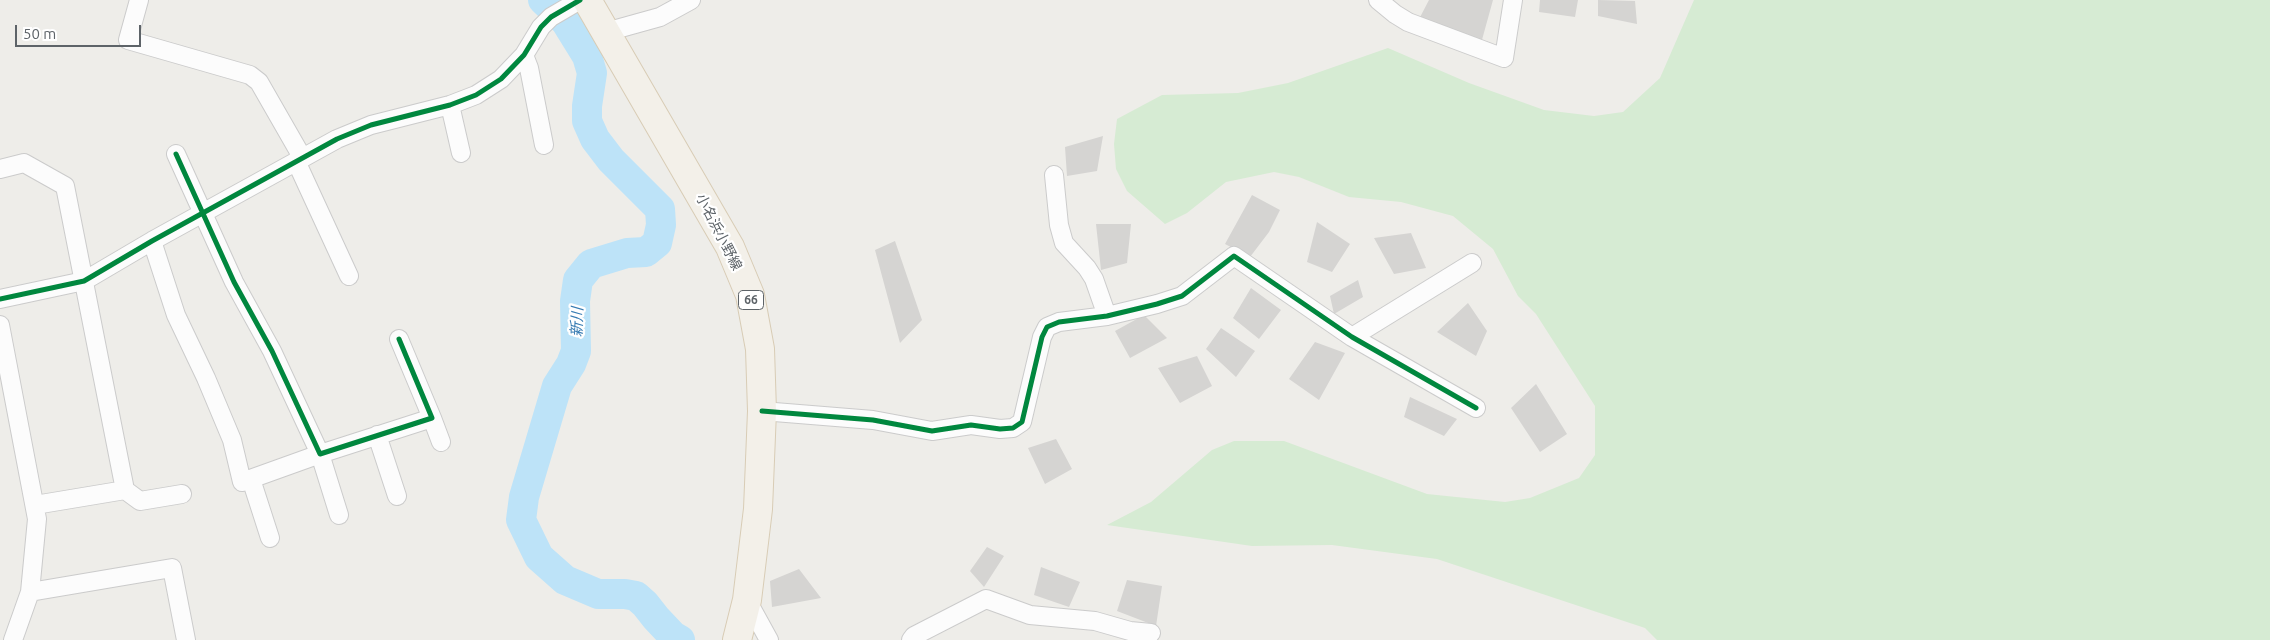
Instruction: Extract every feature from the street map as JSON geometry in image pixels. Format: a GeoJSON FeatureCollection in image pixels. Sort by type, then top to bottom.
{"type":"FeatureCollection","features":[{"type":"Feature","properties":{"kind":"main road","name":"小名浜小野線"},"geometry":{"type":"LineString","coordinates":[[581,1],[606,32],[730,247],[750,295],[760,349],[762,411],[758,509],[747,600],[737,640]]}},
{"type":"Feature","properties":{"kind":"street"},"geometry":{"type":"LineString","coordinates":[[139,0],[128,40],[250,75],[259,82],[299,159],[349,276]]}},
{"type":"Feature","properties":{"kind":"street"},"geometry":{"type":"LineString","coordinates":[[606,32],[660,17],[691,0]]}},
{"type":"Feature","properties":{"kind":"street"},"geometry":{"type":"LineString","coordinates":[[1378,0],[1394,14],[1408,22],[1504,58],[1513,0]]}},
{"type":"Feature","properties":{"kind":"street"},"geometry":{"type":"LineString","coordinates":[[0,299],[84,281],[152,241],[337,139],[371,125],[450,104],[476,95],[501,79],[524,55],[541,27],[551,17],[581,1]]}},
{"type":"Feature","properties":{"kind":"street"},"geometry":{"type":"LineString","coordinates":[[524,55],[529,68],[544,145]]}},
{"type":"Feature","properties":{"kind":"street"},"geometry":{"type":"LineString","coordinates":[[450,104],[461,153]]}},
{"type":"Feature","properties":{"kind":"street"},"geometry":{"type":"LineString","coordinates":[[176,154],[234,282],[272,351],[320,454],[339,515]]}},
{"type":"Feature","properties":{"kind":"street"},"geometry":{"type":"LineString","coordinates":[[0,169],[24,163],[65,186],[125,490],[140,501],[182,494]]}},
{"type":"Feature","properties":{"kind":"street"},"geometry":{"type":"LineString","coordinates":[[1054,175],[1059,226],[1064,243],[1087,268],[1094,279],[1107,316]]}},
{"type":"Feature","properties":{"kind":"street"},"geometry":{"type":"LineString","coordinates":[[152,241],[176,315],[206,378],[232,440],[242,482],[320,454],[432,418]]}},
{"type":"Feature","properties":{"kind":"street"},"geometry":{"type":"LineString","coordinates":[[762,411],[873,420],[932,431],[971,425],[1000,430],[1013,428],[1022,422],[1042,337],[1047,327],[1059,322],[1107,316],[1158,304],[1182,296],[1234,256],[1352,337],[1476,408]]}},
{"type":"Feature","properties":{"kind":"street"},"geometry":{"type":"LineString","coordinates":[[1352,337],[1472,263]]}},
{"type":"Feature","properties":{"kind":"street"},"geometry":{"type":"LineString","coordinates":[[0,325],[37,519],[30,592],[13,640]]}},
{"type":"Feature","properties":{"kind":"street"},"geometry":{"type":"LineString","coordinates":[[399,338],[441,442]]}},
{"type":"Feature","properties":{"kind":"street"},"geometry":{"type":"LineString","coordinates":[[377,435],[397,496]]}},
{"type":"Feature","properties":{"kind":"street"},"geometry":{"type":"LineString","coordinates":[[251,479],[270,538]]}},
{"type":"Feature","properties":{"kind":"street"},"geometry":{"type":"LineString","coordinates":[[35,506],[125,490]]}},
{"type":"Feature","properties":{"kind":"street"},"geometry":{"type":"LineString","coordinates":[[30,592],[172,568],[186,640]]}},
{"type":"Feature","properties":{"kind":"street"},"geometry":{"type":"LineString","coordinates":[[910,640],[914,636],[986,599],[1030,615],[1095,621],[1130,631],[1151,633]]}},
{"type":"Feature","properties":{"kind":"street"},"geometry":{"type":"LineString","coordinates":[[747,600],[769,640]]}},
{"type":"Feature","properties":{"kind":"green space"},"geometry":{"type":"Polygon","coordinates":[[[1694,0],[2270,0],[2270,640],[1657,640],[1645,628],[1437,559],[1332,545],[1252,546],[1107,525],[1151,502],[1212,450],[1234,441],[1284,441],[1427,494],[1505,502],[1530,498],[1579,478],[1595,455],[1595,406],[1536,314],[1518,296],[1493,249],[1453,216],[1401,202],[1349,197],[1299,177],[1274,172],[1226,182],[1187,213],[1165,224],[1127,191],[1116,169],[1114,144],[1117,119],[1162,95],[1238,93],[1288,83],[1388,48],[1469,83],[1544,110],[1594,116],[1623,112],[1660,78],[1694,0]]]}},
{"type":"Feature","properties":{"kind":"building"},"geometry":{"type":"Polygon","coordinates":[[[1429,0],[1493,0],[1480,47],[1417,23],[1429,0]]]}},
{"type":"Feature","properties":{"kind":"building"},"geometry":{"type":"Polygon","coordinates":[[[1540,0],[1578,0],[1575,17],[1539,12],[1540,0]]]}},
{"type":"Feature","properties":{"kind":"building"},"geometry":{"type":"Polygon","coordinates":[[[1598,0],[1635,1],[1637,24],[1598,16],[1598,0]]]}},
{"type":"Feature","properties":{"kind":"building"},"geometry":{"type":"Polygon","coordinates":[[[1103,136],[1097,171],[1067,176],[1065,147],[1103,136]]]}},
{"type":"Feature","properties":{"kind":"building"},"geometry":{"type":"Polygon","coordinates":[[[1252,195],[1280,210],[1269,232],[1250,257],[1225,244],[1252,195]]]}},
{"type":"Feature","properties":{"kind":"building"},"geometry":{"type":"Polygon","coordinates":[[[1317,222],[1350,244],[1332,272],[1307,262],[1317,222]]]}},
{"type":"Feature","properties":{"kind":"building"},"geometry":{"type":"Polygon","coordinates":[[[1096,224],[1131,224],[1127,263],[1101,270],[1096,224]]]}},
{"type":"Feature","properties":{"kind":"building"},"geometry":{"type":"Polygon","coordinates":[[[1411,233],[1426,268],[1394,274],[1374,238],[1411,233]]]}},
{"type":"Feature","properties":{"kind":"building"},"geometry":{"type":"Polygon","coordinates":[[[895,241],[922,320],[900,343],[875,250],[895,241]]]}},
{"type":"Feature","properties":{"kind":"building"},"geometry":{"type":"Polygon","coordinates":[[[1358,280],[1363,297],[1334,314],[1330,296],[1358,280]]]}},
{"type":"Feature","properties":{"kind":"building"},"geometry":{"type":"Polygon","coordinates":[[[1251,288],[1281,310],[1259,339],[1233,318],[1251,288]]]}},
{"type":"Feature","properties":{"kind":"building"},"geometry":{"type":"Polygon","coordinates":[[[1468,303],[1487,331],[1476,356],[1437,332],[1468,303]]]}},
{"type":"Feature","properties":{"kind":"building"},"geometry":{"type":"Polygon","coordinates":[[[1144,315],[1167,338],[1130,358],[1115,331],[1144,315]]]}},
{"type":"Feature","properties":{"kind":"building"},"geometry":{"type":"Polygon","coordinates":[[[1221,328],[1255,351],[1236,377],[1206,349],[1221,328]]]}},
{"type":"Feature","properties":{"kind":"building"},"geometry":{"type":"Polygon","coordinates":[[[1315,342],[1345,353],[1319,400],[1289,379],[1315,342]]]}},
{"type":"Feature","properties":{"kind":"building"},"geometry":{"type":"Polygon","coordinates":[[[1197,356],[1212,386],[1180,403],[1158,368],[1197,356]]]}},
{"type":"Feature","properties":{"kind":"building"},"geometry":{"type":"Polygon","coordinates":[[[1536,384],[1567,434],[1540,452],[1511,408],[1536,384]]]}},
{"type":"Feature","properties":{"kind":"building"},"geometry":{"type":"Polygon","coordinates":[[[1410,397],[1457,419],[1444,436],[1404,417],[1410,397]]]}},
{"type":"Feature","properties":{"kind":"building"},"geometry":{"type":"Polygon","coordinates":[[[1056,439],[1072,469],[1045,484],[1028,448],[1056,439]]]}},
{"type":"Feature","properties":{"kind":"building"},"geometry":{"type":"Polygon","coordinates":[[[987,547],[1004,556],[984,587],[970,571],[987,547]]]}},
{"type":"Feature","properties":{"kind":"building"},"geometry":{"type":"Polygon","coordinates":[[[1041,567],[1080,582],[1069,607],[1034,595],[1041,567]]]}},
{"type":"Feature","properties":{"kind":"building"},"geometry":{"type":"Polygon","coordinates":[[[799,569],[821,598],[772,607],[770,581],[799,569]]]}},
{"type":"Feature","properties":{"kind":"building"},"geometry":{"type":"Polygon","coordinates":[[[1127,580],[1162,586],[1156,626],[1117,611],[1127,580]]]}},
{"type":"Feature","properties":{"kind":"waterway","name":"新川"},"geometry":{"type":"LineString","coordinates":[[543,0],[566,22],[587,56],[592,73],[587,106],[587,121],[595,139],[611,160],[660,209],[661,225],[657,243],[646,252],[627,253],[591,264],[578,280],[575,301],[576,351],[571,364],[557,386],[524,497],[521,520],[539,557],[565,580],[598,594],[636,596],[673,636],[680,640]]}},
{"type":"Feature","properties":{"kind":"cycle path"},"geometry":{"type":"LineString","coordinates":[[0,299],[84,281],[152,241],[337,139],[371,125],[450,105],[476,95],[501,79],[524,55],[541,27],[551,17],[580,0]]}},
{"type":"Feature","properties":{"kind":"cycle path"},"geometry":{"type":"LineString","coordinates":[[176,154],[234,282],[272,351],[320,454],[432,418],[399,339]]}},
{"type":"Feature","properties":{"kind":"cycle path"},"geometry":{"type":"LineString","coordinates":[[762,411],[873,420],[932,431],[971,425],[1000,429],[1013,428],[1022,422],[1042,337],[1047,327],[1059,322],[1107,316],[1182,296],[1234,256],[1352,337],[1476,408]]}}]}
